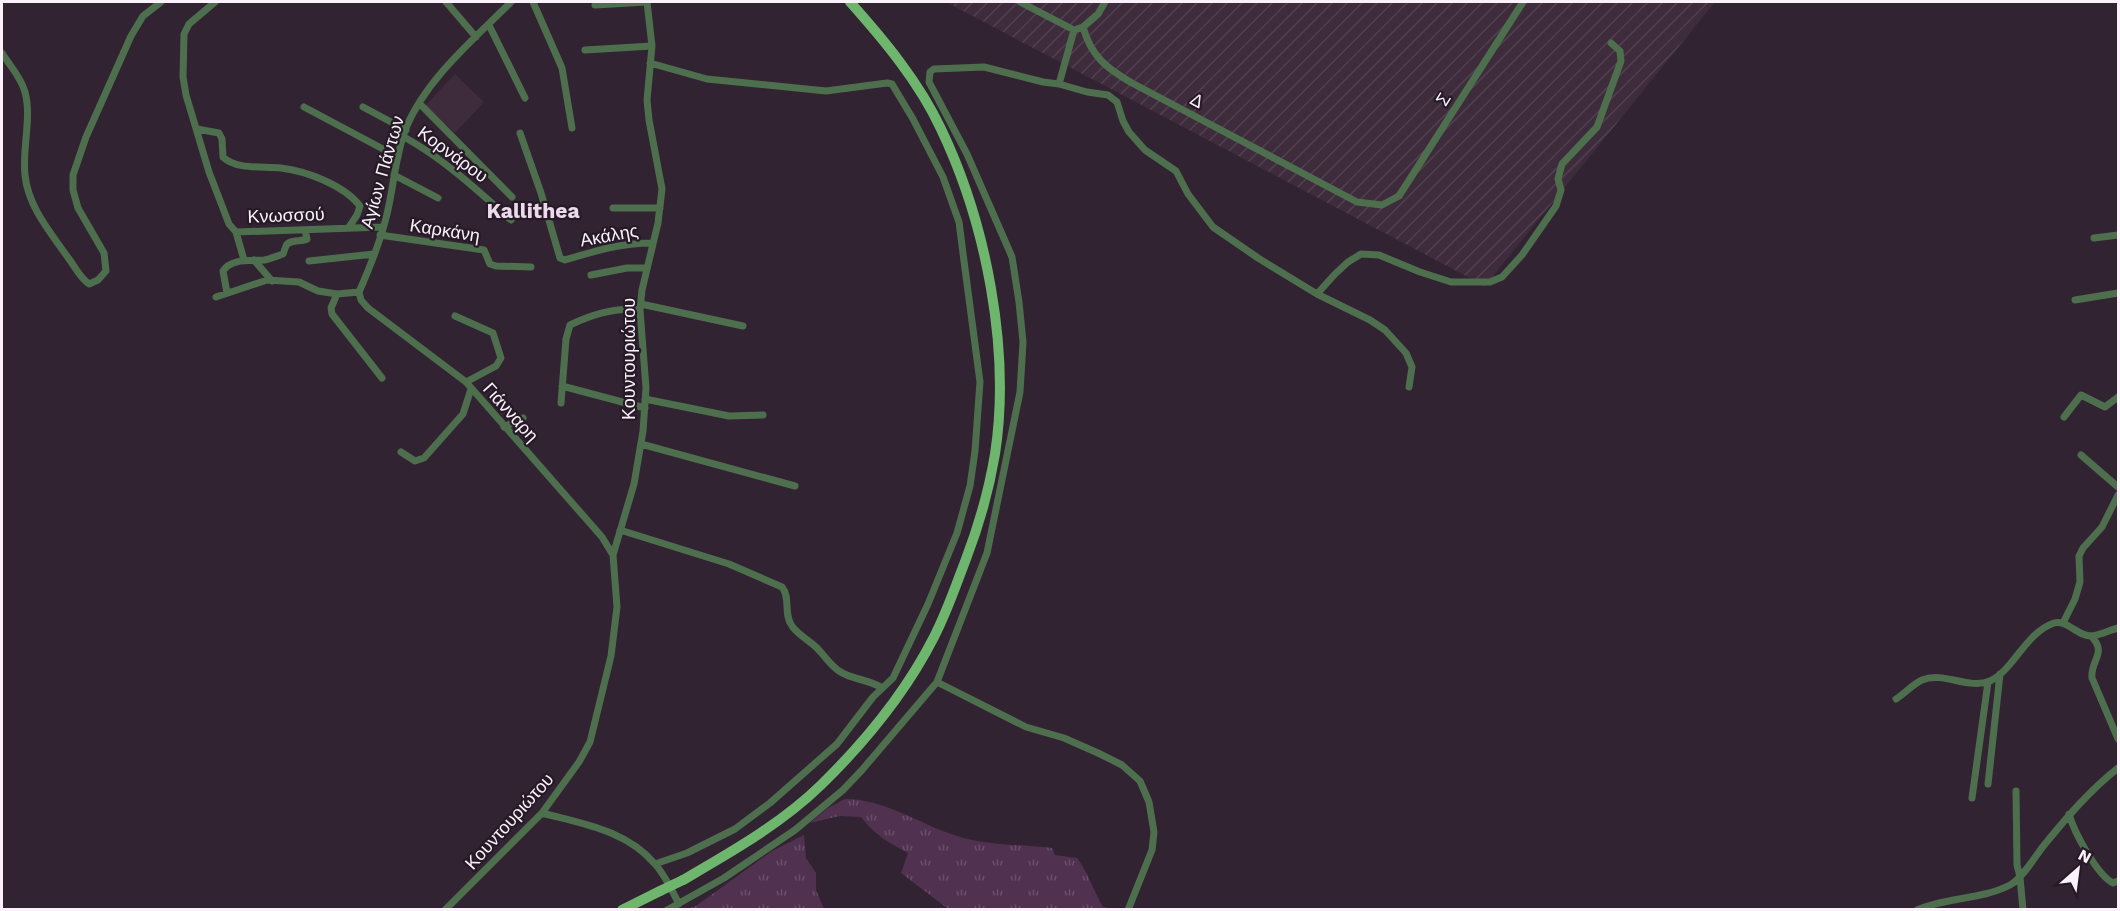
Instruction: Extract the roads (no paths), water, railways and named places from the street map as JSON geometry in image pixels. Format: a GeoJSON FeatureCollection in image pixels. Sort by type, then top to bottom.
{"type":"FeatureCollection","features":[{"type":"Feature","properties":{"kind":"main road"},"geometry":{"type":"LineString","coordinates":[[622,909],[683,880],[735,850],[784,816],[835,771],[883,716],[912,675],[935,636],[973,541],[986,498],[993,464],[999,408],[995,311],[981,242],[961,173],[940,126],[909,76],[879,35],[850,2]]}},
{"type":"Feature","properties":{"kind":"street"},"geometry":{"type":"LineString","coordinates":[[2,53],[17,74],[27,103],[25,173],[31,200],[82,279],[89,284],[93,283],[106,271],[106,263],[104,253],[78,208],[73,190],[73,175],[86,137],[131,36],[143,16],[161,2]]}},
{"type":"Feature","properties":{"kind":"street","name":"Κνωσσού"},"geometry":{"type":"LineString","coordinates":[[215,2],[189,24],[184,34],[183,77],[186,95],[209,172],[229,224],[236,232],[383,227]]}},
{"type":"Feature","properties":{"kind":"street"},"geometry":{"type":"LineString","coordinates":[[446,2],[476,37]]}},
{"type":"Feature","properties":{"kind":"street","name":"Αγίων Πάντων"},"geometry":{"type":"LineString","coordinates":[[358,292],[387,215],[405,133],[419,103],[435,80],[511,2]]}},
{"type":"Feature","properties":{"kind":"street"},"geometry":{"type":"LineString","coordinates":[[533,2],[562,68],[572,128]]}},
{"type":"Feature","properties":{"kind":"street"},"geometry":{"type":"LineString","coordinates":[[595,5],[647,2]]}},
{"type":"Feature","properties":{"kind":"street","name":"Κουντουριώτου"},"geometry":{"type":"LineString","coordinates":[[445,909],[542,813],[579,762],[590,742],[594,726],[616,624],[616,582],[613,555],[634,484],[641,444],[645,408],[645,372],[641,307],[662,189],[647,100],[651,46],[647,2]]}},
{"type":"Feature","properties":{"kind":"street"},"geometry":{"type":"LineString","coordinates":[[1020,2],[1074,30],[1083,27],[1098,14],[1105,2]]}},
{"type":"Feature","properties":{"kind":"street","name":"Σ"},"geometry":{"type":"LineString","coordinates":[[1383,205],[1399,196],[1523,2]]}},
{"type":"Feature","properties":{"kind":"street"},"geometry":{"type":"LineString","coordinates":[[489,25],[525,98]]}},
{"type":"Feature","properties":{"kind":"street","name":"Δ"},"geometry":{"type":"LineString","coordinates":[[1083,27],[1088,44],[1098,58],[1114,73],[1357,202],[1383,205]]}},
{"type":"Feature","properties":{"kind":"street"},"geometry":{"type":"LineString","coordinates":[[1059,84],[1074,30]]}},
{"type":"Feature","properties":{"kind":"street"},"geometry":{"type":"LineString","coordinates":[[1317,294],[1348,262],[1361,254],[1379,255],[1451,282],[1490,282],[1502,278],[1522,255],[1556,206],[1561,190],[1558,179],[1562,164],[1597,127],[1621,61],[1620,51],[1611,43]]}},
{"type":"Feature","properties":{"kind":"street"},"geometry":{"type":"LineString","coordinates":[[585,50],[651,46]]}},
{"type":"Feature","properties":{"kind":"street"},"geometry":{"type":"LineString","coordinates":[[650,63],[706,80],[826,91],[892,84],[943,177],[958,222],[980,382],[973,462],[967,497],[957,533],[928,604],[892,678],[837,744],[770,803],[735,829],[681,856],[655,864]]}},
{"type":"Feature","properties":{"kind":"street"},"geometry":{"type":"LineString","coordinates":[[667,909],[724,878],[795,830],[862,770],[937,682],[987,553],[1020,392],[1023,342],[1012,257],[967,154],[929,82],[930,72],[934,69],[984,67],[1108,95],[1117,102],[1129,132],[1145,150],[1176,171],[1188,194],[1213,227],[1317,294],[1370,320],[1385,330],[1406,353],[1412,367],[1409,387]]}},
{"type":"Feature","properties":{"kind":"street"},"geometry":{"type":"LineString","coordinates":[[419,103],[512,196]]}},
{"type":"Feature","properties":{"kind":"street"},"geometry":{"type":"LineString","coordinates":[[304,107],[398,157]]}},
{"type":"Feature","properties":{"kind":"street","name":"Κορνάρου"},"geometry":{"type":"LineString","coordinates":[[363,107],[405,133],[454,169],[511,220]]}},
{"type":"Feature","properties":{"kind":"street"},"geometry":{"type":"LineString","coordinates":[[196,126],[219,133],[222,139],[223,158],[228,162],[305,172],[339,190],[360,206],[349,227]]}},
{"type":"Feature","properties":{"kind":"street","name":"Ακάλης"},"geometry":{"type":"LineString","coordinates":[[520,133],[541,192],[560,258],[565,260],[632,243],[652,243]]}},
{"type":"Feature","properties":{"kind":"street"},"geometry":{"type":"LineString","coordinates":[[394,175],[438,198]]}},
{"type":"Feature","properties":{"kind":"street"},"geometry":{"type":"LineString","coordinates":[[613,208],[660,208]]}},
{"type":"Feature","properties":{"kind":"street"},"geometry":{"type":"LineString","coordinates":[[227,293],[223,271],[226,267],[244,260],[266,260],[283,254],[289,242],[307,239],[305,230]]}},
{"type":"Feature","properties":{"kind":"street"},"geometry":{"type":"LineString","coordinates":[[236,232],[244,260]]}},
{"type":"Feature","properties":{"kind":"street","name":"Καρκάνη"},"geometry":{"type":"LineString","coordinates":[[380,235],[484,250],[493,265],[531,267]]}},
{"type":"Feature","properties":{"kind":"street"},"geometry":{"type":"LineString","coordinates":[[2094,238],[2118,235]]}},
{"type":"Feature","properties":{"kind":"street"},"geometry":{"type":"LineString","coordinates":[[309,261],[374,254]]}},
{"type":"Feature","properties":{"kind":"street"},"geometry":{"type":"LineString","coordinates":[[255,260],[272,280]]}},
{"type":"Feature","properties":{"kind":"street"},"geometry":{"type":"LineString","coordinates":[[591,274],[627,268],[647,268]]}},
{"type":"Feature","properties":{"kind":"street"},"geometry":{"type":"LineString","coordinates":[[216,297],[267,280],[298,282],[318,291],[337,294],[358,292]]}},
{"type":"Feature","properties":{"kind":"street","name":"Γιάνναρη"},"geometry":{"type":"LineString","coordinates":[[358,292],[368,308],[466,382],[602,537],[613,555]]}},
{"type":"Feature","properties":{"kind":"street"},"geometry":{"type":"LineString","coordinates":[[2075,300],[2118,293]]}},
{"type":"Feature","properties":{"kind":"street"},"geometry":{"type":"LineString","coordinates":[[337,294],[331,308],[332,314],[382,378]]}},
{"type":"Feature","properties":{"kind":"street"},"geometry":{"type":"LineString","coordinates":[[561,403],[566,339],[570,325],[617,309],[641,307],[744,326]]}},
{"type":"Feature","properties":{"kind":"street"},"geometry":{"type":"LineString","coordinates":[[455,316],[493,333],[501,358],[496,366],[466,382]]}},
{"type":"Feature","properties":{"kind":"street"},"geometry":{"type":"LineString","coordinates":[[562,386],[645,408]]}},
{"type":"Feature","properties":{"kind":"street"},"geometry":{"type":"LineString","coordinates":[[401,452],[415,461],[424,458],[463,414],[471,389]]}},
{"type":"Feature","properties":{"kind":"street"},"geometry":{"type":"LineString","coordinates":[[2064,417],[2081,395],[2105,407],[2118,397]]}},
{"type":"Feature","properties":{"kind":"street"},"geometry":{"type":"LineString","coordinates":[[645,399],[729,416],[764,415]]}},
{"type":"Feature","properties":{"kind":"street"},"geometry":{"type":"LineString","coordinates":[[504,427],[523,418]]}},
{"type":"Feature","properties":{"kind":"street"},"geometry":{"type":"LineString","coordinates":[[641,444],[795,486]]}},
{"type":"Feature","properties":{"kind":"street"},"geometry":{"type":"LineString","coordinates":[[2081,455],[2118,487]]}},
{"type":"Feature","properties":{"kind":"street"},"geometry":{"type":"LineString","coordinates":[[2063,623],[2075,599],[2080,582],[2079,556],[2102,526],[2118,495]]}},
{"type":"Feature","properties":{"kind":"street"},"geometry":{"type":"LineString","coordinates":[[620,530],[729,564],[782,587],[786,592],[787,615],[790,624],[797,632],[815,646],[840,672],[872,681],[882,688]]}},
{"type":"Feature","properties":{"kind":"street"},"geometry":{"type":"LineString","coordinates":[[1896,699],[1922,680],[1937,678],[1971,684],[1989,682],[2000,674],[2021,648],[2038,633],[2054,623],[2063,623],[2077,632],[2091,636],[2098,643],[2098,656],[2091,671],[2092,678],[2118,739]]}},
{"type":"Feature","properties":{"kind":"street"},"geometry":{"type":"LineString","coordinates":[[2091,636],[2118,628]]}},
{"type":"Feature","properties":{"kind":"street"},"geometry":{"type":"LineString","coordinates":[[1988,784],[2000,674]]}},
{"type":"Feature","properties":{"kind":"street"},"geometry":{"type":"LineString","coordinates":[[937,682],[1026,727],[1064,738],[1098,753],[1122,765],[1140,781],[1149,802],[1154,832],[1152,850],[1128,909]]}},
{"type":"Feature","properties":{"kind":"street"},"geometry":{"type":"LineString","coordinates":[[1971,798],[1989,682]]}},
{"type":"Feature","properties":{"kind":"street"},"geometry":{"type":"LineString","coordinates":[[1917,909],[1932,903],[1992,892],[2020,878],[2069,814],[2098,784],[2118,768]]}},
{"type":"Feature","properties":{"kind":"street"},"geometry":{"type":"LineString","coordinates":[[2016,791],[2017,865],[2023,909]]}},
{"type":"Feature","properties":{"kind":"street"},"geometry":{"type":"LineString","coordinates":[[542,813],[602,829],[622,837],[639,848],[655,864],[679,904]]}},
{"type":"Feature","properties":{"kind":"street"},"geometry":{"type":"LineString","coordinates":[[2069,814],[2076,832],[2101,872],[2109,882],[2118,881]]}},
{"type":"Feature","properties":{"kind":"district","name":"Kallithea"},"geometry":{"type":"Point","coordinates":[533,210]}}]}
